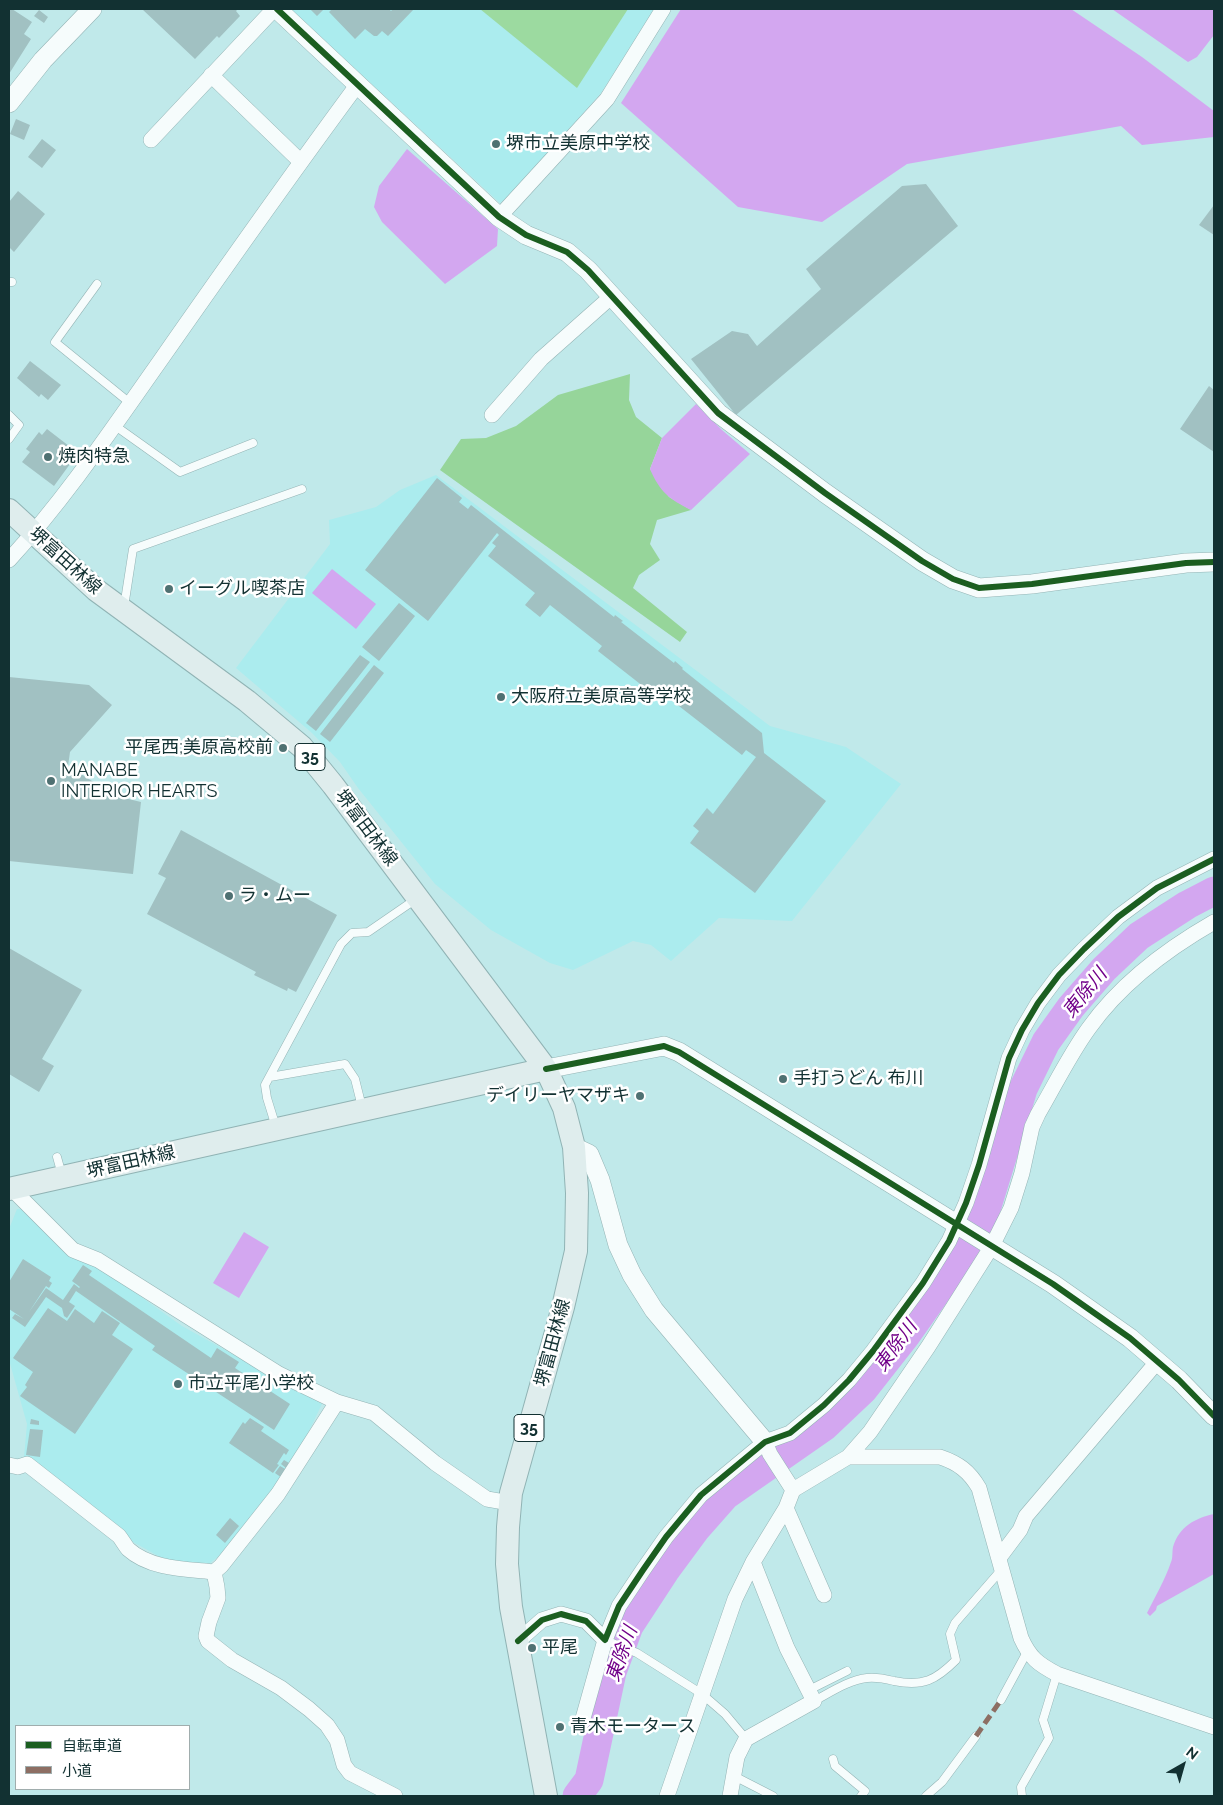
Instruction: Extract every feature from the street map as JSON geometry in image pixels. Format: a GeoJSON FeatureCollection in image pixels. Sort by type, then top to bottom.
{"type":"FeatureCollection","features":[{"type":"Feature","properties":{"kind":"main road","name":"堺富田林線"},"geometry":{"type":"LineString","coordinates":[[9,510],[96,590],[247,701],[302,747],[333,785],[546,1069],[564,1108],[574,1147],[577,1193],[576,1251],[563,1306],[511,1493],[507,1564],[511,1607],[542,1793]]}},
{"type":"Feature","properties":{"kind":"main road","name":"堺富田林線"},"geometry":{"type":"LineString","coordinates":[[10,1189],[59,1167],[277,1129],[546,1069]]}},
{"type":"Feature","properties":{"kind":"street"},"geometry":{"type":"LineString","coordinates":[[9,103],[44,60],[92,9]]}},
{"type":"Feature","properties":{"kind":"street"},"geometry":{"type":"LineString","coordinates":[[150,140],[276,9],[499,217],[526,235],[567,252],[588,270],[718,413],[922,561],[953,579],[979,588],[1032,584],[1186,563],[1214,562]]}},
{"type":"Feature","properties":{"kind":"street"},"geometry":{"type":"LineString","coordinates":[[499,217],[607,99],[663,9]]}},
{"type":"Feature","properties":{"kind":"street"},"geometry":{"type":"LineString","coordinates":[[211,75],[301,162]]}},
{"type":"Feature","properties":{"kind":"street"},"geometry":{"type":"LineString","coordinates":[[9,560],[33,533],[114,425],[358,84]]}},
{"type":"Feature","properties":{"kind":"street"},"geometry":{"type":"LineString","coordinates":[[492,415],[541,359],[612,296]]}},
{"type":"Feature","properties":{"kind":"street"},"geometry":{"type":"LineString","coordinates":[[582,1722],[606,1641],[620,1606],[666,1537],[701,1495],[790,1433],[824,1405],[849,1380],[903,1312],[960,1226],[979,1165],[1008,1058],[1038,1003],[1078,955],[1118,918],[1157,888],[1214,859]]}},
{"type":"Feature","properties":{"kind":"street"},"geometry":{"type":"LineString","coordinates":[[791,1486],[848,1457],[870,1432],[928,1347],[1010,1208],[1022,1173],[1028,1142],[1035,1120],[1088,1028],[1132,979],[1184,939],[1214,922]]}},
{"type":"Feature","properties":{"kind":"street"},"geometry":{"type":"LineString","coordinates":[[546,1069],[664,1046],[679,1052],[1053,1284],[1130,1338],[1179,1380],[1214,1416]]}},
{"type":"Feature","properties":{"kind":"street"},"geometry":{"type":"LineString","coordinates":[[574,1147],[590,1154],[600,1180],[618,1245],[632,1275],[654,1310],[767,1448],[791,1486],[786,1508],[753,1562],[735,1599],[667,1796]]}},
{"type":"Feature","properties":{"kind":"street"},"geometry":{"type":"LineString","coordinates":[[10,1189],[73,1250],[98,1260],[279,1374],[336,1402],[374,1413],[435,1463],[487,1499],[510,1503]]}},
{"type":"Feature","properties":{"kind":"street"},"geometry":{"type":"LineString","coordinates":[[1000,1564],[1026,1516],[1157,1362]]}},
{"type":"Feature","properties":{"kind":"street"},"geometry":{"type":"LineString","coordinates":[[9,1465],[18,1467],[27,1464],[119,1536],[128,1548],[146,1559],[166,1567],[214,1572],[221,1566],[278,1494],[336,1402]]}},
{"type":"Feature","properties":{"kind":"street"},"geometry":{"type":"LineString","coordinates":[[848,1457],[940,1457],[964,1469],[979,1488],[1021,1638],[1027,1652],[1034,1660],[1058,1674],[1214,1727]]}},
{"type":"Feature","properties":{"kind":"street"},"geometry":{"type":"LineString","coordinates":[[786,1508],[824,1596]]}},
{"type":"Feature","properties":{"kind":"street"},"geometry":{"type":"LineString","coordinates":[[730,1796],[736,1757],[746,1740],[811,1696],[787,1648],[753,1562]]}},
{"type":"Feature","properties":{"kind":"street"},"geometry":{"type":"LineString","coordinates":[[214,1572],[218,1587],[218,1598],[209,1622],[206,1636],[208,1641],[232,1660],[281,1688],[309,1709],[327,1725],[337,1740],[344,1765],[350,1772],[395,1796]]}},
{"type":"Feature","properties":{"kind":"street"},"geometry":{"type":"LineString","coordinates":[[518,1641],[542,1620],[561,1614],[586,1621],[606,1641]]}},
{"type":"Feature","properties":{"kind":"lane"},"geometry":{"type":"LineString","coordinates":[[96,284],[55,342],[130,403]]}},
{"type":"Feature","properties":{"kind":"lane"},"geometry":{"type":"LineString","coordinates":[[9,415],[18,425],[9,439]]}},
{"type":"Feature","properties":{"kind":"lane"},"geometry":{"type":"LineString","coordinates":[[114,425],[180,472],[253,443]]}},
{"type":"Feature","properties":{"kind":"lane"},"geometry":{"type":"LineString","coordinates":[[123,611],[133,549],[302,489]]}},
{"type":"Feature","properties":{"kind":"lane"},"geometry":{"type":"LineString","coordinates":[[277,1129],[267,1098],[266,1085],[341,944],[352,933],[368,932],[418,898]]}},
{"type":"Feature","properties":{"kind":"lane"},"geometry":{"type":"LineString","coordinates":[[270,1077],[345,1064],[355,1080],[362,1110]]}},
{"type":"Feature","properties":{"kind":"lane"},"geometry":{"type":"LineString","coordinates":[[811,1696],[868,1678],[885,1679],[908,1684],[926,1682],[941,1675],[956,1660],[950,1634],[955,1623],[1000,1564]]}},
{"type":"Feature","properties":{"kind":"lane"},"geometry":{"type":"LineString","coordinates":[[606,1641],[636,1653],[702,1694],[725,1714],[746,1740]]}},
{"type":"Feature","properties":{"kind":"lane"},"geometry":{"type":"LineString","coordinates":[[1000,1700],[1027,1652]]}},
{"type":"Feature","properties":{"kind":"lane"},"geometry":{"type":"LineString","coordinates":[[811,1696],[847,1671]]}},
{"type":"Feature","properties":{"kind":"lane"},"geometry":{"type":"LineString","coordinates":[[1022,1796],[1022,1788],[1049,1738],[1043,1720],[1058,1674]]}},
{"type":"Feature","properties":{"kind":"lane"},"geometry":{"type":"LineString","coordinates":[[929,1795],[942,1782],[976,1736]]}},
{"type":"Feature","properties":{"kind":"lane"},"geometry":{"type":"LineString","coordinates":[[832,1759],[835,1766],[865,1791],[861,1796]]}},
{"type":"Feature","properties":{"kind":"lane"},"geometry":{"type":"LineString","coordinates":[[734,1776],[773,1796]]}},
{"type":"Feature","properties":{"kind":"shaded area","name":"堺市立美原中学校"},"geometry":{"type":"Polygon","coordinates":[[[291,9],[654,9],[601,93],[510,195],[500,203],[291,9]]]}},
{"type":"Feature","properties":{"kind":"shaded area"},"geometry":{"type":"Polygon","coordinates":[[[681,9],[1071,9],[1142,57],[1214,111],[1214,137],[1142,145],[1121,126],[907,164],[822,222],[738,207],[621,103],[681,9]]]}},
{"type":"Feature","properties":{"kind":"shaded area"},"geometry":{"type":"Polygon","coordinates":[[[1112,9],[1214,9],[1214,35],[1197,57],[1188,62],[1112,9]]]}},
{"type":"Feature","properties":{"kind":"shaded area"},"geometry":{"type":"Polygon","coordinates":[[[407,149],[498,229],[497,246],[445,284],[382,222],[374,207],[379,186],[407,149]]]}},
{"type":"Feature","properties":{"kind":"shaded area"},"geometry":{"type":"Polygon","coordinates":[[[696,404],[750,454],[691,510],[666,494],[650,469],[662,438],[696,404]]]}},
{"type":"Feature","properties":{"kind":"shaded area","name":"大阪府立美原高等学校"},"geometry":{"type":"Polygon","coordinates":[[[436,475],[770,726],[846,747],[901,784],[792,921],[719,918],[671,961],[651,945],[633,941],[573,970],[550,963],[491,930],[435,884],[358,788],[340,762],[312,733],[236,668],[330,544],[329,520],[376,507],[400,490],[436,475]]]}},
{"type":"Feature","properties":{"kind":"shaded area"},"geometry":{"type":"Polygon","coordinates":[[[332,569],[376,604],[356,629],[312,593],[332,569]]]}},
{"type":"Feature","properties":{"kind":"shaded area"},"geometry":{"type":"Polygon","coordinates":[[[17,1209],[23,1209],[102,1269],[182,1326],[322,1404],[295,1460],[224,1552],[210,1563],[180,1562],[160,1557],[133,1542],[43,1469],[24,1457],[27,1424],[9,1360],[9,1229],[17,1209]]]}},
{"type":"Feature","properties":{"kind":"shaded area"},"geometry":{"type":"Polygon","coordinates":[[[244,1232],[269,1247],[239,1298],[213,1283],[244,1232]]]}},
{"type":"Feature","properties":{"kind":"shaded area"},"geometry":{"type":"Polygon","coordinates":[[[1214,1514],[1214,1574],[1157,1606],[1150,1616],[1147,1613],[1169,1569],[1173,1547],[1179,1534],[1194,1521],[1214,1514]]]}},
{"type":"Feature","properties":{"kind":"green space"},"geometry":{"type":"Polygon","coordinates":[[[480,9],[628,9],[577,88],[480,9]]]}},
{"type":"Feature","properties":{"kind":"green space"},"geometry":{"type":"Polygon","coordinates":[[[630,374],[629,400],[636,417],[662,438],[650,469],[669,497],[691,510],[657,520],[650,544],[660,560],[639,575],[633,588],[687,632],[680,642],[440,470],[461,439],[486,438],[516,426],[558,395],[630,374]]]}},
{"type":"Feature","properties":{"kind":"building"},"geometry":{"type":"Polygon","coordinates":[[[9,9],[32,22],[24,34],[31,39],[9,74],[9,9]]]}},
{"type":"Feature","properties":{"kind":"building"},"geometry":{"type":"Polygon","coordinates":[[[142,9],[238,9],[236,11],[240,16],[195,59],[142,9]]]}},
{"type":"Feature","properties":{"kind":"building"},"geometry":{"type":"Polygon","coordinates":[[[310,9],[324,9],[317,16],[310,9]]]}},
{"type":"Feature","properties":{"kind":"building"},"geometry":{"type":"Polygon","coordinates":[[[332,9],[389,9],[391,11],[393,9],[414,9],[388,36],[382,31],[377,36],[374,36],[365,29],[355,39],[329,12],[332,9]]]}},
{"type":"Feature","properties":{"kind":"building"},"geometry":{"type":"Polygon","coordinates":[[[39,10],[48,17],[44,23],[34,16],[39,10]]]}},
{"type":"Feature","properties":{"kind":"building"},"geometry":{"type":"Polygon","coordinates":[[[16,119],[30,125],[24,140],[10,134],[16,119]]]}},
{"type":"Feature","properties":{"kind":"building"},"geometry":{"type":"Polygon","coordinates":[[[42,139],[56,150],[42,168],[28,157],[42,139]]]}},
{"type":"Feature","properties":{"kind":"building"},"geometry":{"type":"Polygon","coordinates":[[[926,184],[958,226],[736,415],[691,359],[732,331],[748,334],[757,346],[821,289],[806,269],[902,186],[926,184]]]}},
{"type":"Feature","properties":{"kind":"building"},"geometry":{"type":"Polygon","coordinates":[[[18,191],[45,214],[14,252],[9,247],[9,202],[18,191]]]}},
{"type":"Feature","properties":{"kind":"building"},"geometry":{"type":"Polygon","coordinates":[[[1214,205],[1214,235],[1199,225],[1214,205]]]}},
{"type":"Feature","properties":{"kind":"building"},"geometry":{"type":"Polygon","coordinates":[[[30,361],[61,385],[48,400],[41,394],[39,397],[17,378],[30,361]]]}},
{"type":"Feature","properties":{"kind":"building"},"geometry":{"type":"Polygon","coordinates":[[[1209,386],[1214,390],[1214,452],[1180,429],[1209,386]]]}},
{"type":"Feature","properties":{"kind":"building"},"geometry":{"type":"Polygon","coordinates":[[[47,429],[78,453],[54,486],[22,462],[30,452],[26,449],[39,432],[42,435],[47,429]]]}},
{"type":"Feature","properties":{"kind":"building"},"geometry":{"type":"Polygon","coordinates":[[[437,478],[462,498],[459,502],[468,509],[471,505],[614,617],[615,615],[623,621],[621,622],[674,663],[675,661],[682,669],[762,733],[764,753],[826,801],[755,893],[690,843],[699,831],[693,826],[707,808],[713,814],[756,757],[746,750],[742,755],[657,689],[653,694],[598,651],[602,646],[550,605],[540,617],[525,605],[535,593],[488,556],[496,546],[492,543],[499,535],[497,533],[428,621],[365,570],[437,478]]]}},
{"type":"Feature","properties":{"kind":"building"},"geometry":{"type":"Polygon","coordinates":[[[399,603],[415,616],[379,661],[362,647],[399,603]]]}},
{"type":"Feature","properties":{"kind":"building"},"geometry":{"type":"Polygon","coordinates":[[[360,655],[370,662],[316,731],[306,723],[360,655]]]}},
{"type":"Feature","properties":{"kind":"building"},"geometry":{"type":"Polygon","coordinates":[[[374,665],[384,673],[330,742],[320,734],[374,665]]]}},
{"type":"Feature","properties":{"kind":"building","name":"MANABE INTERIOR HEARTS"},"geometry":{"type":"Polygon","coordinates":[[[9,677],[89,685],[112,705],[70,752],[68,766],[116,796],[141,802],[133,874],[9,861],[9,677]]]}},
{"type":"Feature","properties":{"kind":"building","name":"ラ・ムー"},"geometry":{"type":"Polygon","coordinates":[[[181,830],[337,915],[296,992],[288,988],[287,991],[254,975],[256,972],[147,914],[166,878],[158,874],[181,830]]]}},
{"type":"Feature","properties":{"kind":"building"},"geometry":{"type":"Polygon","coordinates":[[[9,948],[82,990],[42,1059],[54,1066],[39,1092],[9,1074],[9,948]]]}},
{"type":"Feature","properties":{"kind":"building"},"geometry":{"type":"Polygon","coordinates":[[[23,1259],[51,1277],[49,1281],[52,1283],[49,1288],[46,1286],[29,1312],[46,1288],[63,1300],[74,1284],[79,1288],[72,1281],[83,1265],[92,1271],[89,1275],[211,1358],[217,1348],[239,1362],[235,1368],[290,1404],[274,1430],[152,1350],[155,1346],[76,1291],[69,1302],[75,1306],[67,1318],[64,1316],[62,1308],[46,1297],[25,1327],[12,1318],[15,1314],[24,1319],[9,1309],[9,1282],[23,1259]]]}},
{"type":"Feature","properties":{"kind":"building"},"geometry":{"type":"Polygon","coordinates":[[[48,1308],[67,1321],[75,1309],[94,1323],[102,1311],[120,1323],[112,1335],[133,1349],[75,1434],[20,1396],[27,1387],[25,1385],[33,1372],[13,1358],[48,1308]]]}},
{"type":"Feature","properties":{"kind":"building"},"geometry":{"type":"Polygon","coordinates":[[[250,1418],[264,1427],[261,1431],[289,1450],[286,1455],[284,1453],[273,1473],[229,1443],[243,1422],[245,1424],[250,1418]]]}},
{"type":"Feature","properties":{"kind":"building"},"geometry":{"type":"Polygon","coordinates":[[[31,1419],[39,1421],[39,1425],[30,1424],[31,1419]]]}},
{"type":"Feature","properties":{"kind":"building"},"geometry":{"type":"Polygon","coordinates":[[[30,1429],[43,1430],[40,1457],[26,1455],[30,1429]]]}},
{"type":"Feature","properties":{"kind":"building"},"geometry":{"type":"Polygon","coordinates":[[[284,1460],[289,1463],[286,1468],[281,1464],[284,1460]]]}},
{"type":"Feature","properties":{"kind":"building"},"geometry":{"type":"Polygon","coordinates":[[[280,1466],[287,1470],[282,1478],[275,1473],[280,1466]]]}},
{"type":"Feature","properties":{"kind":"building"},"geometry":{"type":"Polygon","coordinates":[[[230,1518],[239,1526],[225,1543],[216,1535],[230,1518]]]}},
{"type":"Feature","properties":{"kind":"waterway","name":"東除川"},"geometry":{"type":"LineString","coordinates":[[577,1796],[589,1780],[612,1672],[629,1626],[665,1571],[696,1529],[726,1495],[825,1426],[863,1390],[907,1334],[965,1252],[984,1216],[1023,1089],[1046,1042],[1071,1007],[1104,969],[1139,936],[1187,905],[1214,891]]}},
{"type":"Feature","properties":{"kind":"marked path"},"geometry":{"type":"LineString","coordinates":[[976,1736],[1001,1700]]}},
{"type":"Feature","properties":{"kind":"cycle path"},"geometry":{"type":"LineString","coordinates":[[277,9],[499,217],[526,235],[567,252],[588,270],[718,413],[825,493],[922,561],[953,579],[979,588],[1032,584],[1186,563],[1214,562]]}},
{"type":"Feature","properties":{"kind":"cycle path"},"geometry":{"type":"LineString","coordinates":[[518,1641],[542,1620],[561,1614],[586,1621],[605,1640],[619,1606],[666,1537],[701,1495],[765,1442],[790,1433],[824,1405],[849,1380],[923,1283],[949,1241],[966,1203],[979,1165],[1009,1058],[1022,1030],[1038,1003],[1059,975],[1118,917],[1157,888],[1214,859]]}},
{"type":"Feature","properties":{"kind":"cycle path"},"geometry":{"type":"LineString","coordinates":[[546,1069],[664,1046],[679,1052],[1053,1284],[1130,1338],[1179,1380],[1214,1416]]}},
{"type":"Feature","properties":{"kind":"place","name":"堺市立美原中学校"},"geometry":{"type":"Point","coordinates":[496,144]}},
{"type":"Feature","properties":{"kind":"place","name":"焼肉特急"},"geometry":{"type":"Point","coordinates":[48,457]}},
{"type":"Feature","properties":{"kind":"place","name":"イーグル喫茶店"},"geometry":{"type":"Point","coordinates":[169,589]}},
{"type":"Feature","properties":{"kind":"place","name":"大阪府立美原高等学校"},"geometry":{"type":"Point","coordinates":[501,697]}},
{"type":"Feature","properties":{"kind":"place","name":"平尾西;美原高校前"},"geometry":{"type":"Point","coordinates":[283,748]}},
{"type":"Feature","properties":{"kind":"place","name":"MANABE INTERIOR HEARTS"},"geometry":{"type":"Point","coordinates":[51,781]}},
{"type":"Feature","properties":{"kind":"place","name":"ラ・ムー"},"geometry":{"type":"Point","coordinates":[229,896]}},
{"type":"Feature","properties":{"kind":"place","name":"手打うどん 布川"},"geometry":{"type":"Point","coordinates":[783,1079]}},
{"type":"Feature","properties":{"kind":"place","name":"デイリーヤマザキ"},"geometry":{"type":"Point","coordinates":[640,1096]}},
{"type":"Feature","properties":{"kind":"place","name":"市立平尾小学校"},"geometry":{"type":"Point","coordinates":[178,1384]}},
{"type":"Feature","properties":{"kind":"place","name":"平尾"},"geometry":{"type":"Point","coordinates":[532,1648]}},
{"type":"Feature","properties":{"kind":"place","name":"青木モータース"},"geometry":{"type":"Point","coordinates":[560,1727]}}]}
